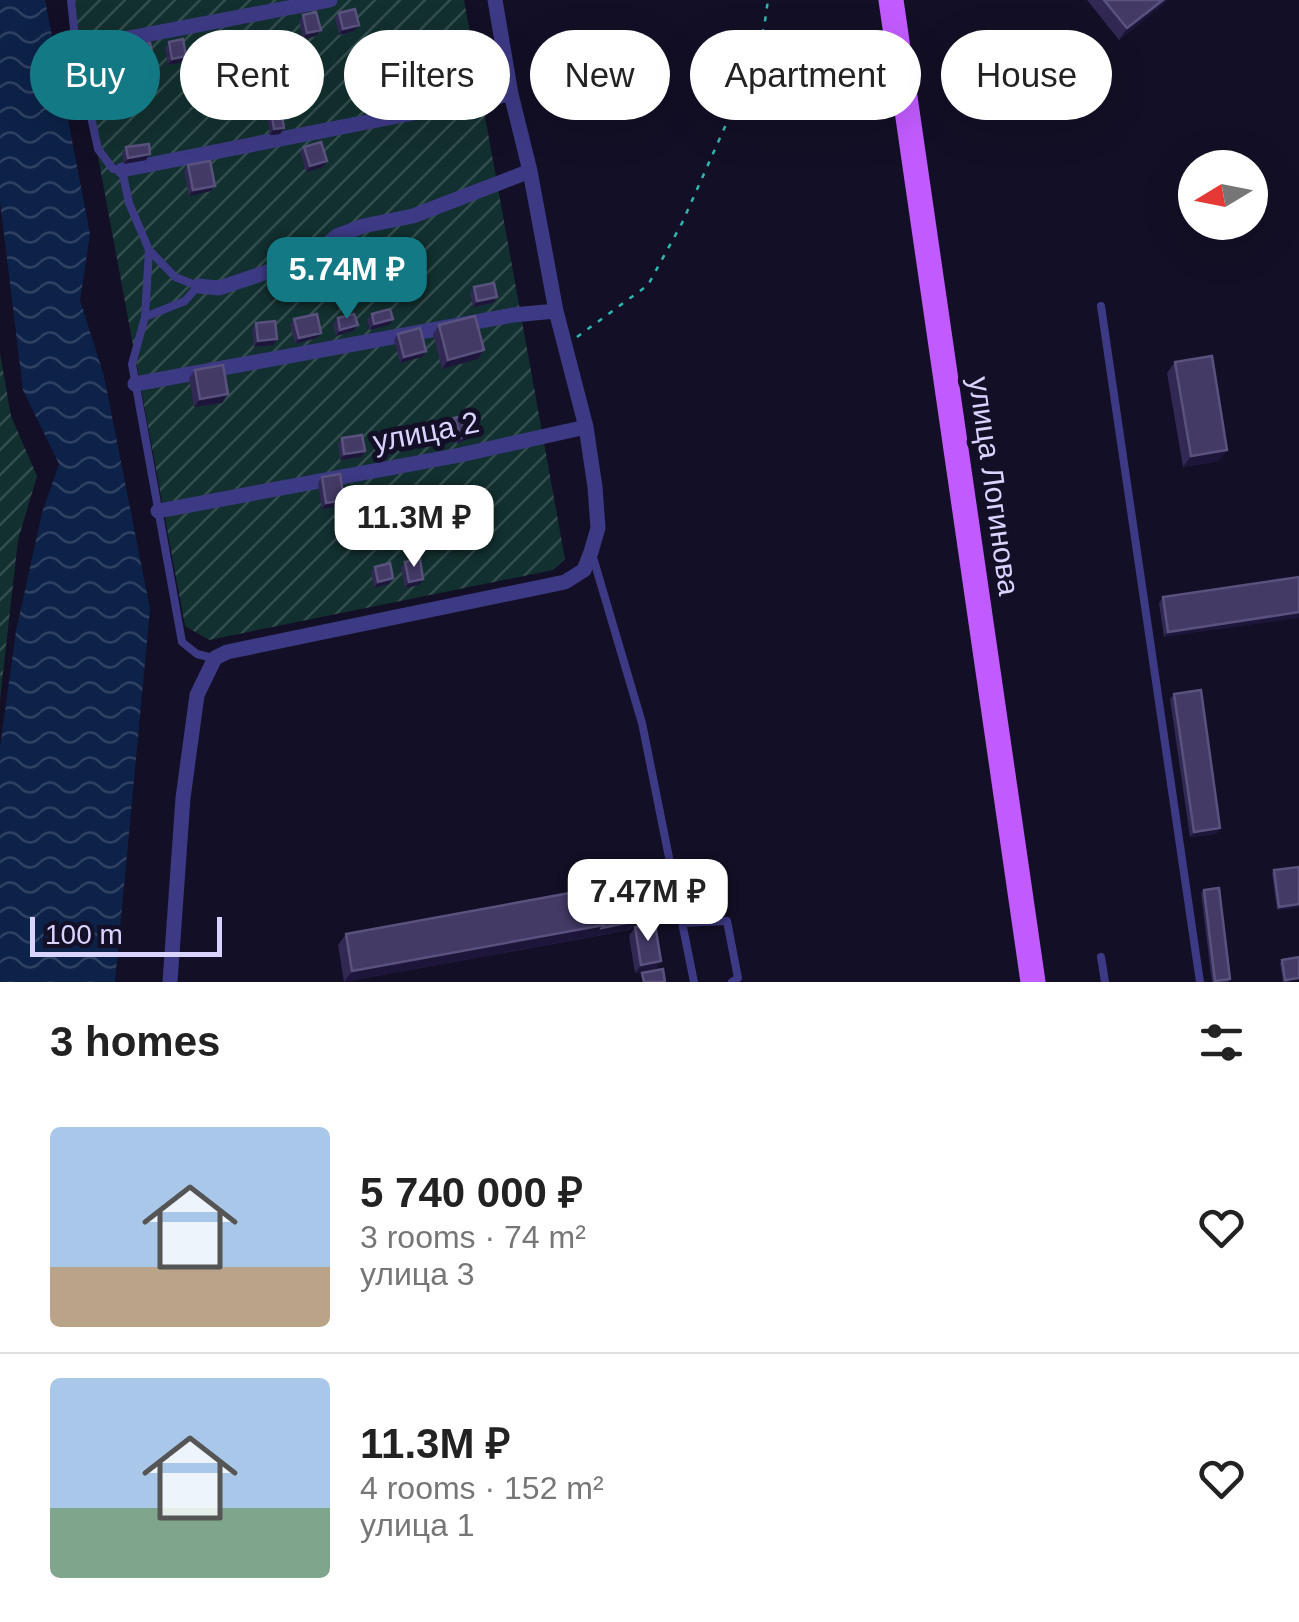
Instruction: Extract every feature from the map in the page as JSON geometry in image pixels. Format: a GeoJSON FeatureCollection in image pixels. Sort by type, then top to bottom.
{"type":"FeatureCollection","features":[{"type":"Feature","properties":{"kind":"main road","name":"улица Логинова"},"geometry":{"type":"LineString","coordinates":[[890,0],[1032,982]]}},
{"type":"Feature","properties":{"kind":"street"},"geometry":{"type":"LineString","coordinates":[[160,32],[330,0]]}},
{"type":"Feature","properties":{"kind":"street"},"geometry":{"type":"LineString","coordinates":[[170,982],[183,798],[196,695],[221,655],[565,582],[584,570],[591,552],[598,528],[586,426],[556,311],[495,0]]}},
{"type":"Feature","properties":{"kind":"street"},"geometry":{"type":"LineString","coordinates":[[122,170],[511,94]]}},
{"type":"Feature","properties":{"kind":"street"},"geometry":{"type":"LineString","coordinates":[[198,286],[218,288],[310,258],[337,236],[363,226],[413,216],[530,171]]}},
{"type":"Feature","properties":{"kind":"street"},"geometry":{"type":"LineString","coordinates":[[135,384],[513,315],[556,311]]}},
{"type":"Feature","properties":{"kind":"street","name":"улица 2"},"geometry":{"type":"LineString","coordinates":[[158,511],[445,458],[586,426]]}},
{"type":"Feature","properties":{"kind":"lane"},"geometry":{"type":"LineString","coordinates":[[70,0],[74,30]]}},
{"type":"Feature","properties":{"kind":"lane"},"geometry":{"type":"LineString","coordinates":[[92,120],[98,149],[113,170],[122,170],[129,203],[148,250],[175,277],[198,286],[185,301],[145,316]]}},
{"type":"Feature","properties":{"kind":"lane"},"geometry":{"type":"LineString","coordinates":[[148,250],[145,316],[132,364],[135,384],[182,642],[197,654],[221,655]]}},
{"type":"Feature","properties":{"kind":"lane"},"geometry":{"type":"LineString","coordinates":[[1101,306],[1200,982]]}},
{"type":"Feature","properties":{"kind":"lane"},"geometry":{"type":"LineString","coordinates":[[591,552],[642,723],[694,982]]}},
{"type":"Feature","properties":{"kind":"lane"},"geometry":{"type":"LineString","coordinates":[[682,923],[727,921],[738,978],[732,982]]}},
{"type":"Feature","properties":{"kind":"lane"},"geometry":{"type":"LineString","coordinates":[[1101,958],[1105,982]]}},
{"type":"Feature","properties":{"kind":"path"},"geometry":{"type":"LineString","coordinates":[[565,346],[648,285],[682,223],[732,111],[764,28],[768,0]]}},
{"type":"Feature","properties":{"kind":"green space"},"geometry":{"type":"Polygon","coordinates":[[[69,0],[464,0],[469,30],[344,30],[344,120],[486,120],[565,559],[553,570],[209,640],[185,626],[91,120],[160,120],[160,30],[75,30],[69,0]]]}},
{"type":"Feature","properties":{"kind":"green space"},"geometry":{"type":"Polygon","coordinates":[[[0,353],[11,416],[37,476],[18,540],[0,700],[0,353]]]}},
{"type":"Feature","properties":{"kind":"water"},"geometry":{"type":"Polygon","coordinates":[[[0,0],[45,0],[51,30],[30,30],[30,120],[68,120],[90,234],[80,300],[104,376],[150,609],[115,982],[0,982],[0,748],[16,631],[42,513],[59,464],[23,390],[0,201],[0,0]]]}},
{"type":"Feature","properties":{"kind":"building"},"geometry":{"type":"Polygon","coordinates":[[[1104,0],[1163,0],[1127,28],[1104,0]]]}},
{"type":"Feature","properties":{"kind":"building"},"geometry":{"type":"Polygon","coordinates":[[[355,9],[359,25],[343,29],[339,13],[355,9]]]}},
{"type":"Feature","properties":{"kind":"building"},"geometry":{"type":"Polygon","coordinates":[[[316,12],[321,30],[306,30],[303,15],[316,12]]]}},
{"type":"Feature","properties":{"kind":"building"},"geometry":{"type":"Polygon","coordinates":[[[180,40],[180,57],[172,59],[169,42],[180,40]]]}},
{"type":"Feature","properties":{"kind":"building"},"geometry":{"type":"Polygon","coordinates":[[[273,120],[283,120],[284,128],[274,129],[273,120]]]}},
{"type":"Feature","properties":{"kind":"building"},"geometry":{"type":"Polygon","coordinates":[[[321,142],[327,161],[310,166],[304,147],[321,142]]]}},
{"type":"Feature","properties":{"kind":"building"},"geometry":{"type":"Polygon","coordinates":[[[149,144],[150,154],[128,158],[126,147],[149,144]]]}},
{"type":"Feature","properties":{"kind":"building"},"geometry":{"type":"Polygon","coordinates":[[[210,161],[215,186],[193,190],[188,165],[210,161]]]}},
{"type":"Feature","properties":{"kind":"building"},"geometry":{"type":"Polygon","coordinates":[[[494,283],[497,297],[477,301],[474,287],[494,283]]]}},
{"type":"Feature","properties":{"kind":"building"},"geometry":{"type":"Polygon","coordinates":[[[390,309],[393,319],[374,324],[372,314],[390,309]]]}},
{"type":"Feature","properties":{"kind":"building"},"geometry":{"type":"Polygon","coordinates":[[[317,314],[321,333],[299,338],[294,319],[317,314]]]}},
{"type":"Feature","properties":{"kind":"building"},"geometry":{"type":"Polygon","coordinates":[[[354,314],[358,325],[340,330],[338,318],[354,314]]]}},
{"type":"Feature","properties":{"kind":"building"},"geometry":{"type":"Polygon","coordinates":[[[475,316],[484,350],[448,360],[439,325],[475,316]]]}},
{"type":"Feature","properties":{"kind":"building"},"geometry":{"type":"Polygon","coordinates":[[[275,321],[277,339],[258,341],[256,323],[275,321]]]}},
{"type":"Feature","properties":{"kind":"building"},"geometry":{"type":"Polygon","coordinates":[[[420,328],[426,351],[404,357],[398,334],[420,328]]]}},
{"type":"Feature","properties":{"kind":"building"},"geometry":{"type":"Polygon","coordinates":[[[1212,356],[1227,450],[1191,456],[1175,362],[1212,356]]]}},
{"type":"Feature","properties":{"kind":"building"},"geometry":{"type":"Polygon","coordinates":[[[223,365],[228,394],[200,399],[195,370],[223,365]]]}},
{"type":"Feature","properties":{"kind":"building"},"geometry":{"type":"Polygon","coordinates":[[[474,414],[477,430],[461,438],[454,418],[474,414]]]}},
{"type":"Feature","properties":{"kind":"building"},"geometry":{"type":"Polygon","coordinates":[[[362,435],[365,451],[344,454],[342,438],[362,435]]]}},
{"type":"Feature","properties":{"kind":"building"},"geometry":{"type":"Polygon","coordinates":[[[340,474],[344,500],[326,503],[322,477],[340,474]]]}},
{"type":"Feature","properties":{"kind":"building"},"geometry":{"type":"Polygon","coordinates":[[[420,559],[423,579],[409,582],[405,562],[420,559]]]}},
{"type":"Feature","properties":{"kind":"building"},"geometry":{"type":"Polygon","coordinates":[[[390,563],[393,578],[378,582],[375,567],[390,563]]]}},
{"type":"Feature","properties":{"kind":"building"},"geometry":{"type":"Polygon","coordinates":[[[1299,577],[1299,612],[1168,632],[1163,597],[1299,577]]]}},
{"type":"Feature","properties":{"kind":"building"},"geometry":{"type":"Polygon","coordinates":[[[1201,690],[1220,828],[1194,832],[1174,694],[1201,690]]]}},
{"type":"Feature","properties":{"kind":"building"},"geometry":{"type":"Polygon","coordinates":[[[1299,867],[1299,904],[1279,907],[1274,870],[1299,867]]]}},
{"type":"Feature","properties":{"kind":"building"},"geometry":{"type":"Polygon","coordinates":[[[629,884],[636,921],[602,928],[597,890],[629,884]]]}},
{"type":"Feature","properties":{"kind":"building"},"geometry":{"type":"Polygon","coordinates":[[[597,888],[604,925],[352,971],[346,934],[597,888]]]}},
{"type":"Feature","properties":{"kind":"building"},"geometry":{"type":"Polygon","coordinates":[[[1219,888],[1230,979],[1215,981],[1204,890],[1219,888]]]}},
{"type":"Feature","properties":{"kind":"building"},"geometry":{"type":"Polygon","coordinates":[[[655,924],[661,961],[641,965],[635,927],[655,924]]]}},
{"type":"Feature","properties":{"kind":"building"},"geometry":{"type":"Polygon","coordinates":[[[1299,957],[1299,978],[1285,980],[1282,960],[1299,957]]]}},
{"type":"Feature","properties":{"kind":"building"},"geometry":{"type":"Polygon","coordinates":[[[663,969],[665,982],[644,982],[642,973],[663,969]]]}}]}
